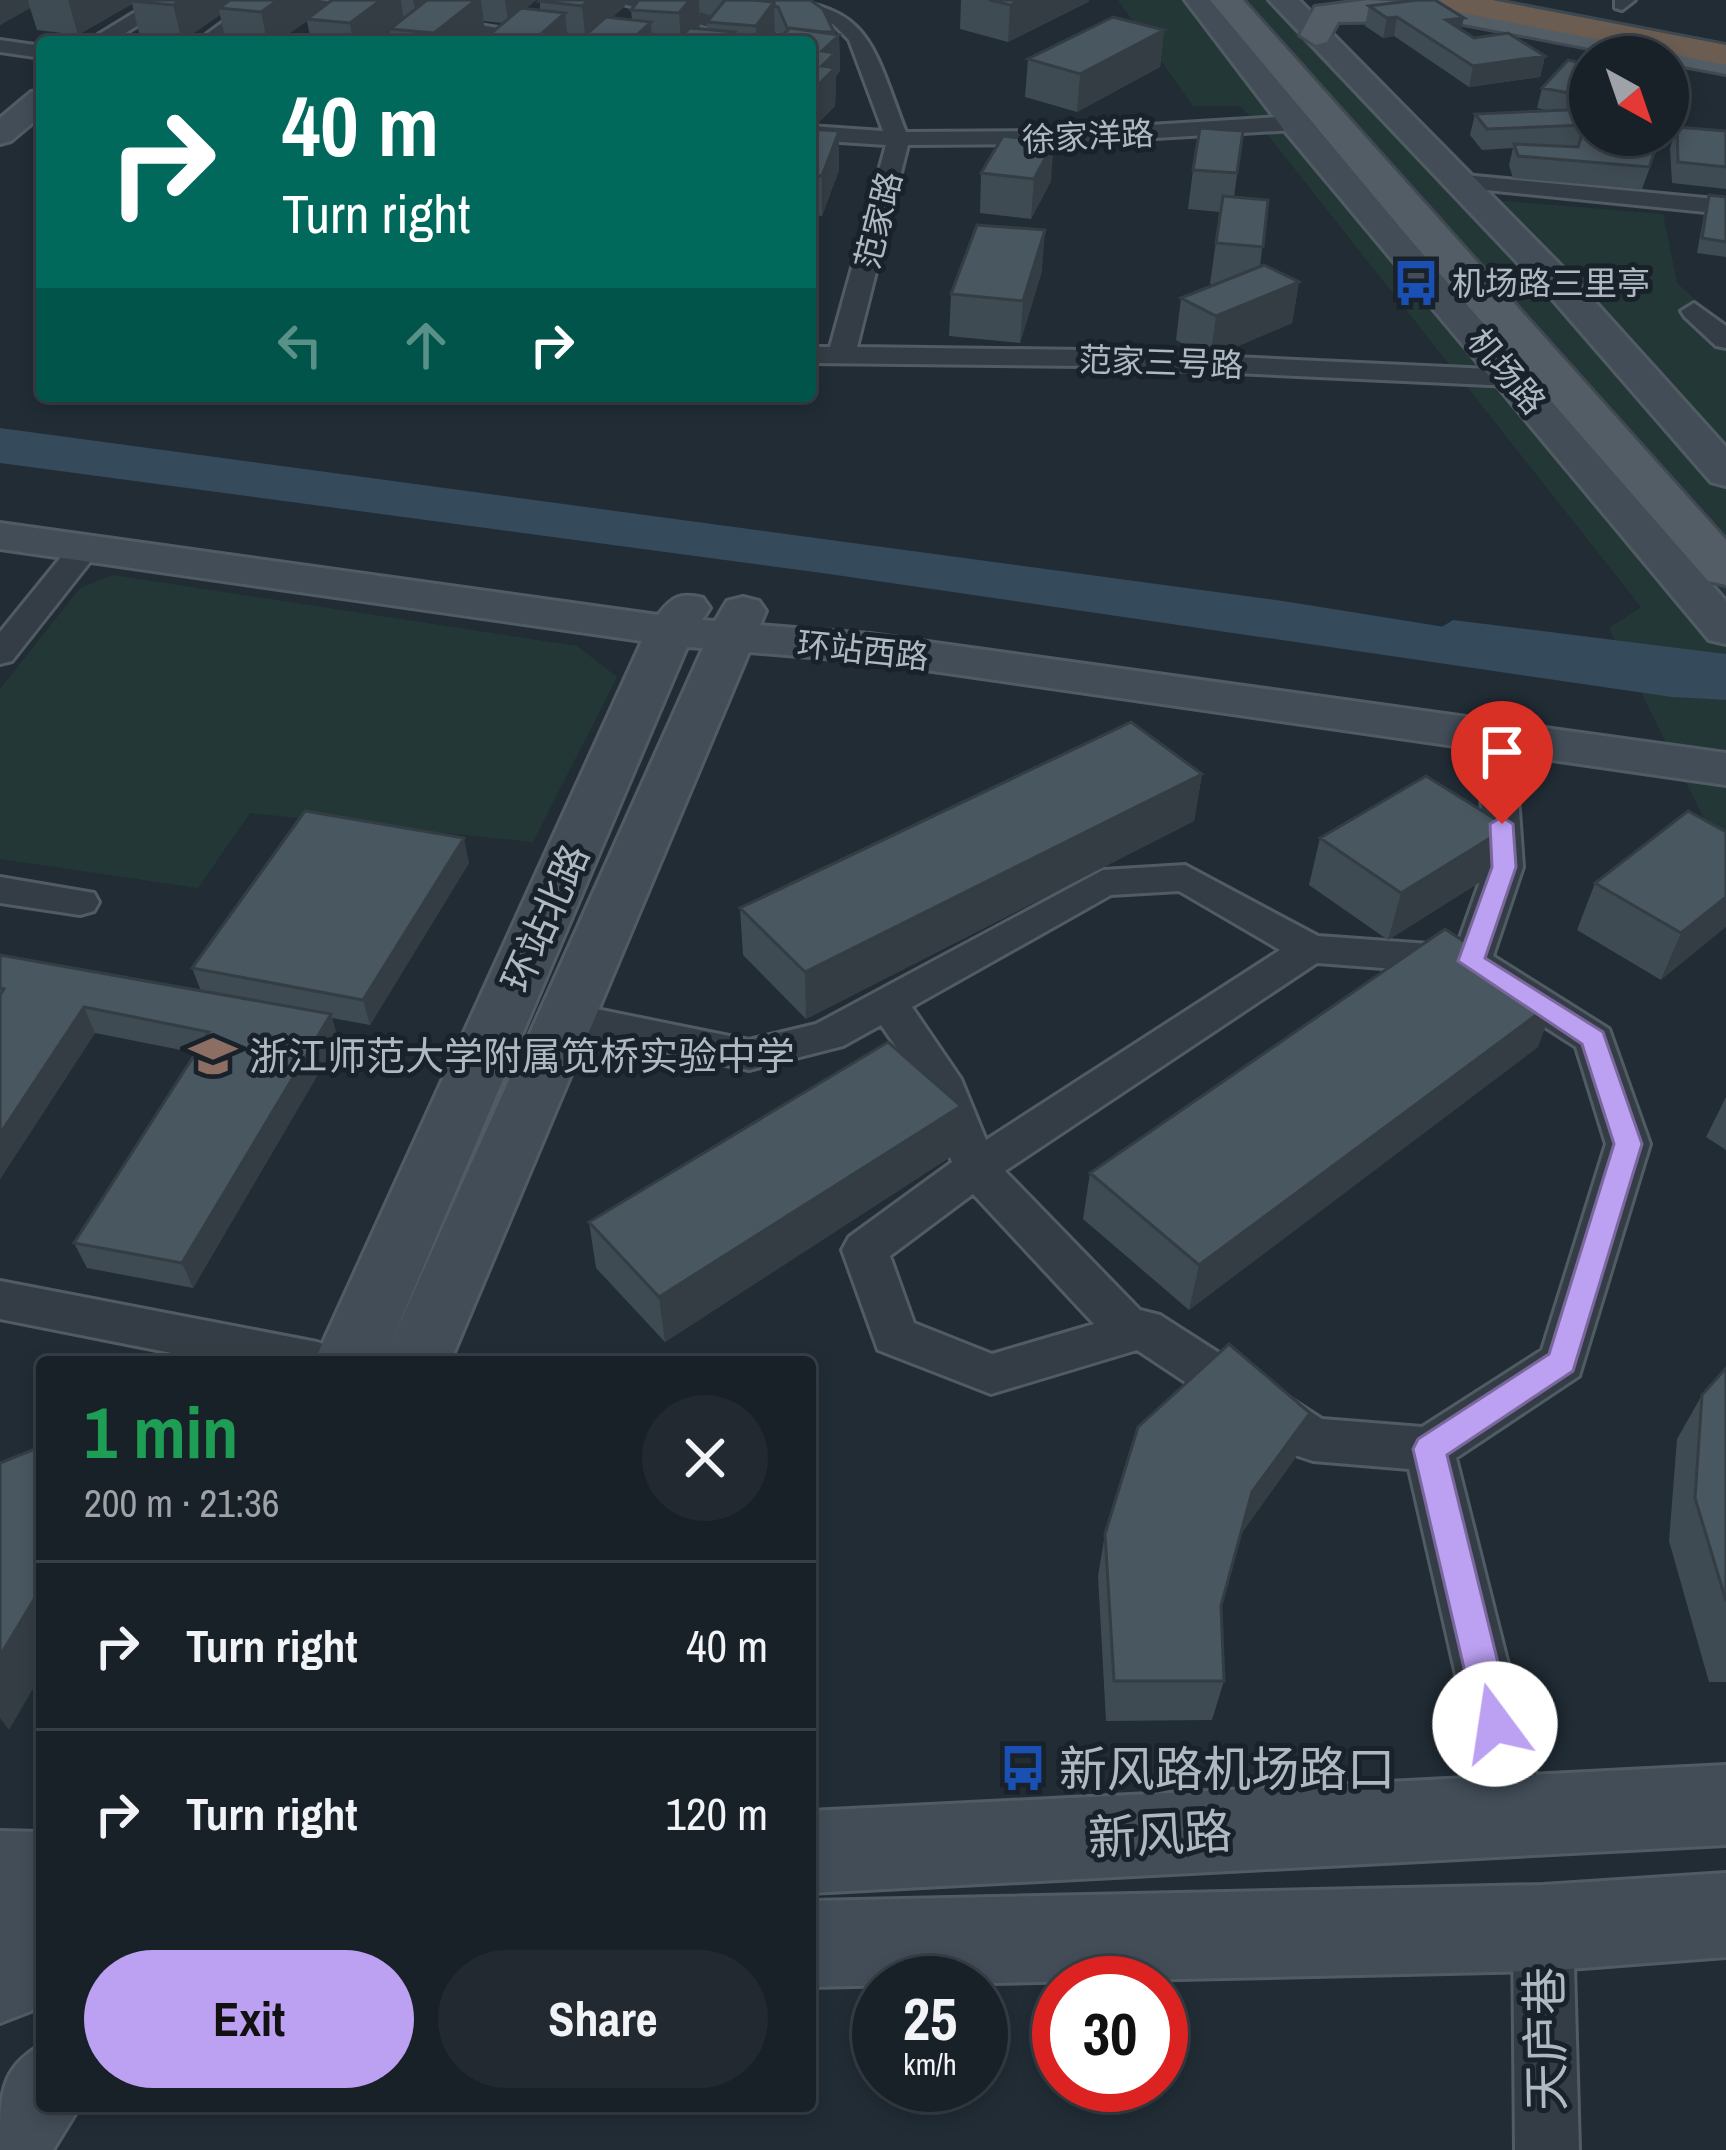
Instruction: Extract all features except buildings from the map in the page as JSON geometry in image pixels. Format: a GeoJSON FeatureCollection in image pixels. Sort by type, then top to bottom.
{"type":"FeatureCollection","features":[{"type":"Feature","properties":{"kind":"highway"},"geometry":{"type":"LineString","coordinates":[[1442,0],[1726,60]]}},
{"type":"Feature","properties":{"kind":"highway"},"geometry":{"type":"LineString","coordinates":[[1504,0],[1726,44]]}},
{"type":"Feature","properties":{"kind":"highway"},"geometry":{"type":"LineString","coordinates":[[1566,0],[1726,28]]}},
{"type":"Feature","properties":{"kind":"main road","name":"机场路"},"geometry":{"type":"LineString","coordinates":[[1199,0],[1295,123],[1726,630]]}},
{"type":"Feature","properties":{"kind":"main road","name":"机场路"},"geometry":{"type":"LineString","coordinates":[[1226,0],[1726,570]]}},
{"type":"Feature","properties":{"kind":"main road","name":"机场路"},"geometry":{"type":"LineString","coordinates":[[1265,0],[1315,53],[1372,94],[1567,293],[1726,473]]}},
{"type":"Feature","properties":{"kind":"main road","name":"机场路"},"geometry":{"type":"LineString","coordinates":[[1283,0],[1403,176],[1726,516]]}},
{"type":"Feature","properties":{"kind":"main road"},"geometry":{"type":"LineString","coordinates":[[1315,53],[1326,14],[1344,6],[1442,0],[1726,44]]}},
{"type":"Feature","properties":{"kind":"main road"},"geometry":{"type":"LineString","coordinates":[[1442,0],[1611,42],[1726,60]]}},
{"type":"Feature","properties":{"kind":"main road"},"geometry":{"type":"LineString","coordinates":[[1615,1],[1674,12]]}},
{"type":"Feature","properties":{"kind":"main road"},"geometry":{"type":"LineString","coordinates":[[0,134],[36,104]]}},
{"type":"Feature","properties":{"kind":"main road","name":"环站西路"},"geometry":{"type":"LineString","coordinates":[[0,512],[870,648],[1726,769]]}},
{"type":"Feature","properties":{"kind":"main road","name":"环站西路"},"geometry":{"type":"LineString","coordinates":[[0,536],[708,622],[936,632],[1726,740]]}},
{"type":"Feature","properties":{"kind":"main road","name":"环站北路"},"geometry":{"type":"LineString","coordinates":[[419,1356],[567,1017],[708,622]]}},
{"type":"Feature","properties":{"kind":"main road","name":"环站北路"},"geometry":{"type":"LineString","coordinates":[[351,1356],[708,622]]}},
{"type":"Feature","properties":{"kind":"main road","name":"新风路"},"geometry":{"type":"LineString","coordinates":[[816,1852],[1726,1805]]}},
{"type":"Feature","properties":{"kind":"main road"},"geometry":{"type":"LineString","coordinates":[[0,1873],[36,1874]]}},
{"type":"Feature","properties":{"kind":"main road"},"geometry":{"type":"LineString","coordinates":[[816,1944],[1543,1928],[1726,1915]]}},
{"type":"Feature","properties":{"kind":"main road"},"geometry":{"type":"LineString","coordinates":[[0,1980],[36,1940]]}},
{"type":"Feature","properties":{"kind":"main road"},"geometry":{"type":"LineString","coordinates":[[0,1980],[36,1979]]}},
{"type":"Feature","properties":{"kind":"main road"},"geometry":{"type":"LineString","coordinates":[[0,2148],[36,2097]]}},
{"type":"Feature","properties":{"kind":"main road"},"geometry":{"type":"LineString","coordinates":[[44,2150],[60,2112]]}},
{"type":"Feature","properties":{"kind":"street"},"geometry":{"type":"LineString","coordinates":[[106,36],[169,0]]}},
{"type":"Feature","properties":{"kind":"street"},"geometry":{"type":"LineString","coordinates":[[215,36],[266,0]]}},
{"type":"Feature","properties":{"kind":"street"},"geometry":{"type":"LineString","coordinates":[[280,0],[361,5],[502,36]]}},
{"type":"Feature","properties":{"kind":"street"},"geometry":{"type":"LineString","coordinates":[[409,36],[458,0]]}},
{"type":"Feature","properties":{"kind":"street"},"geometry":{"type":"LineString","coordinates":[[618,0],[772,36]]}},
{"type":"Feature","properties":{"kind":"street","name":"范家路"},"geometry":{"type":"LineString","coordinates":[[775,0],[840,20],[859,38],[859,67],[898,141],[841,357]]}},
{"type":"Feature","properties":{"kind":"street"},"geometry":{"type":"LineString","coordinates":[[321,34],[361,5]]}},
{"type":"Feature","properties":{"kind":"street"},"geometry":{"type":"LineString","coordinates":[[617,30],[645,6]]}},
{"type":"Feature","properties":{"kind":"street"},"geometry":{"type":"LineString","coordinates":[[520,36],[549,12]]}},
{"type":"Feature","properties":{"kind":"street"},"geometry":{"type":"LineString","coordinates":[[709,36],[723,23]]}},
{"type":"Feature","properties":{"kind":"street"},"geometry":{"type":"LineString","coordinates":[[0,46],[36,51]]}},
{"type":"Feature","properties":{"kind":"street","name":"徐家洋路"},"geometry":{"type":"LineString","coordinates":[[816,134],[898,141],[995,141],[1295,123]]}},
{"type":"Feature","properties":{"kind":"street"},"geometry":{"type":"LineString","coordinates":[[1454,181],[1726,207]]}},
{"type":"Feature","properties":{"kind":"street"},"geometry":{"type":"LineString","coordinates":[[1726,310],[1694,311],[1726,340]]}},
{"type":"Feature","properties":{"kind":"street","name":"范家三号路"},"geometry":{"type":"LineString","coordinates":[[816,355],[1084,358],[1511,378]]}},
{"type":"Feature","properties":{"kind":"street"},"geometry":{"type":"LineString","coordinates":[[0,654],[85,548]]}},
{"type":"Feature","properties":{"kind":"street"},"geometry":{"type":"LineString","coordinates":[[1471,961],[1504,867],[1496,739]]}},
{"type":"Feature","properties":{"kind":"street"},"geometry":{"type":"LineString","coordinates":[[567,1017],[749,1054],[828,1036],[1103,883],[1185,878],[1310,949],[1471,961],[1594,1039],[1628,1144],[1562,1362],[1429,1449],[1313,1440],[1143,1328],[991,1374],[895,1336],[865,1250],[976,1168],[1310,949]]}},
{"type":"Feature","properties":{"kind":"street"},"geometry":{"type":"LineString","coordinates":[[0,890],[80,902]]}},
{"type":"Feature","properties":{"kind":"street"},"geometry":{"type":"LineString","coordinates":[[888,1003],[940,1079],[976,1168],[1131,1332]]}},
{"type":"Feature","properties":{"kind":"street"},"geometry":{"type":"LineString","coordinates":[[0,1300],[286,1356]]}},
{"type":"Feature","properties":{"kind":"street"},"geometry":{"type":"LineString","coordinates":[[1429,1449],[1516,1816]]}},
{"type":"Feature","properties":{"kind":"street","name":"天庐巷"},"geometry":{"type":"LineString","coordinates":[[1543,1928],[1547,2150]]}},
{"type":"Feature","properties":{"kind":"green space"},"geometry":{"type":"Polygon","coordinates":[[[1118,0],[1302,0],[1471,171],[1493,200],[1663,214],[1677,283],[1726,328],[1726,853],[1709,829],[1609,628],[1641,607],[1267,134],[1240,106],[1193,106],[1118,0]]]}},
{"type":"Feature","properties":{"kind":"green space"},"geometry":{"type":"Polygon","coordinates":[[[113,575],[577,646],[617,677],[533,842],[250,813],[198,888],[0,859],[0,689],[80,588],[113,575]]]}},
{"type":"Feature","properties":{"kind":"water"},"geometry":{"type":"Polygon","coordinates":[[[0,428],[1283,601],[1726,672],[1726,700],[1672,697],[822,573],[0,463],[0,428]]]}},
{"type":"Feature","properties":{"kind":"waterway"},"geometry":{"type":"LineString","coordinates":[[1453,630],[1726,664]]}},
{"type":"Feature","properties":{"kind":"place","name":"机场路三里亭"},"geometry":{"type":"Point","coordinates":[1416,283]}},
{"type":"Feature","properties":{"kind":"place","name":"浙江师范大学附属笕桥实验中学"},"geometry":{"type":"Point","coordinates":[213,1056]}},
{"type":"Feature","properties":{"kind":"place","name":"新风路机场路口"},"geometry":{"type":"Point","coordinates":[1023,1768]}},
{"type":"Feature","properties":{"kind":"route"},"geometry":{"type":"LineString","coordinates":[[1495,1724],[1429,1449],[1562,1362],[1628,1144],[1594,1039],[1471,961],[1504,867],[1502,824]]}}]}
